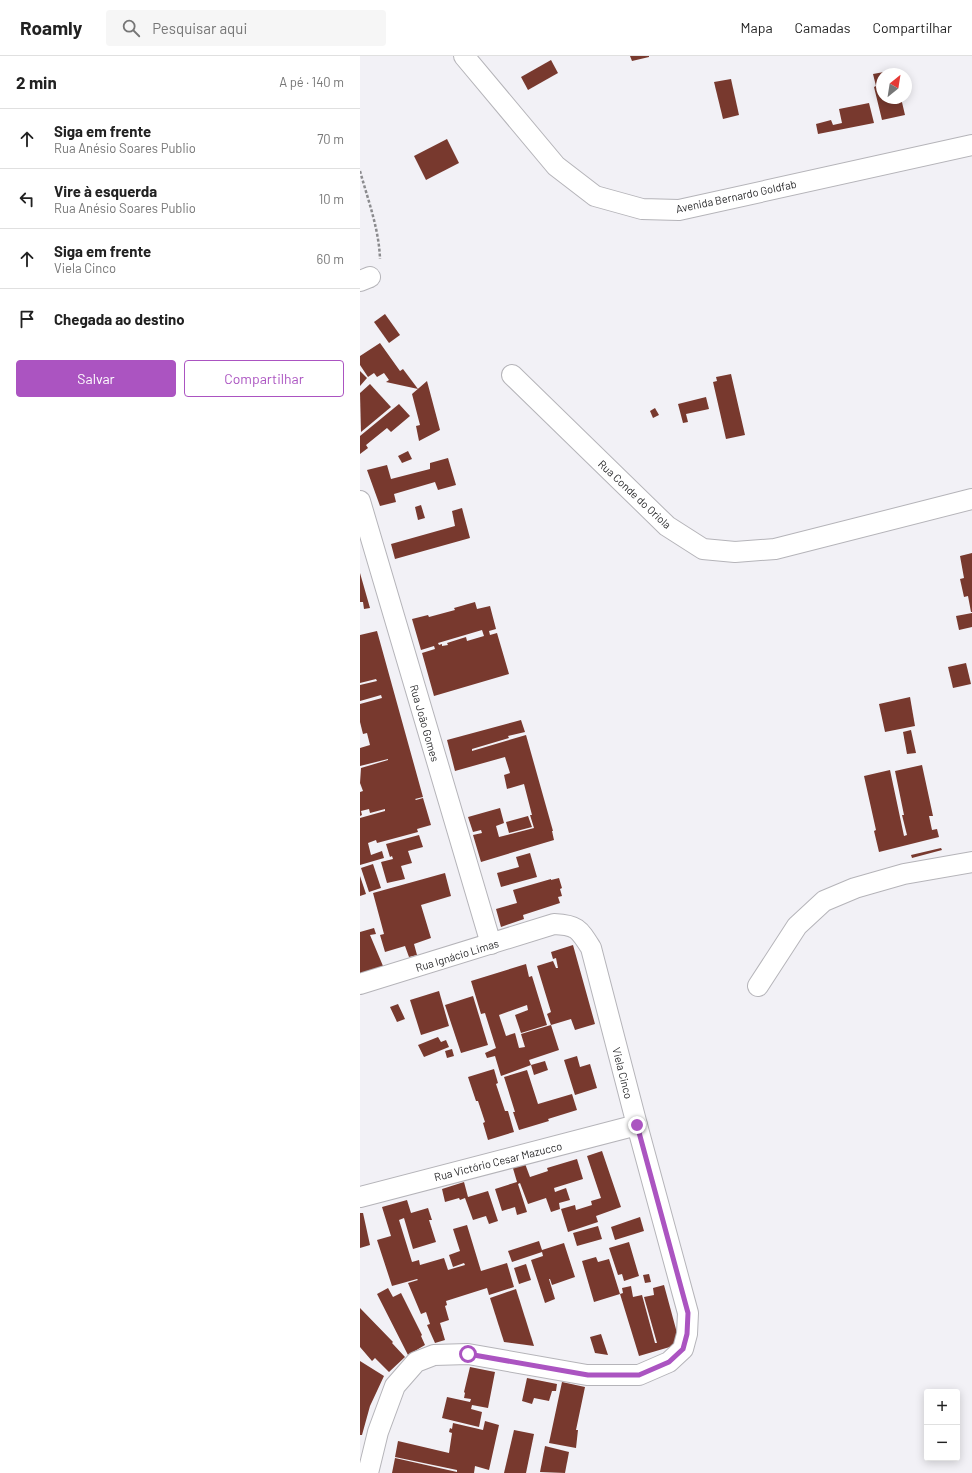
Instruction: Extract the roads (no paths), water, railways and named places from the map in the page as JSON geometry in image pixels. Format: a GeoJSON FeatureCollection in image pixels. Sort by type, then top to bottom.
{"type":"FeatureCollection","features":[{"type":"Feature","properties":{"kind":"street","name":"Avenida Bernardo Goldfab"},"geometry":{"type":"LineString","coordinates":[[464,56],[556,166],[595,196],[642,209],[679,210],[972,145]]}},
{"type":"Feature","properties":{"kind":"street","name":"Rua Conde do Oriola"},"geometry":{"type":"LineString","coordinates":[[512,374],[668,526],[703,549],[734,552],[775,549],[972,499]]}},
{"type":"Feature","properties":{"kind":"street","name":"Rua João Gomes"},"geometry":{"type":"LineString","coordinates":[[360,501],[491,944]]}},
{"type":"Feature","properties":{"kind":"street"},"geometry":{"type":"LineString","coordinates":[[758,986],[798,926],[824,901],[855,888],[904,874],[972,862]]}},
{"type":"Feature","properties":{"kind":"street","name":"Rua Ignácio Limas"},"geometry":{"type":"LineString","coordinates":[[360,984],[554,924]]}},
{"type":"Feature","properties":{"kind":"street","name":"Viela Cinco"},"geometry":{"type":"LineString","coordinates":[[368,1473],[378,1432],[394,1386],[416,1362],[434,1355],[468,1354],[588,1375],[639,1375],[669,1362],[683,1349],[687,1334],[688,1313],[591,948],[581,932],[570,924],[554,924]]}},
{"type":"Feature","properties":{"kind":"street","name":"Rua Victório Cesar Mazucco"},"geometry":{"type":"LineString","coordinates":[[360,1197],[637,1125]]}}]}
